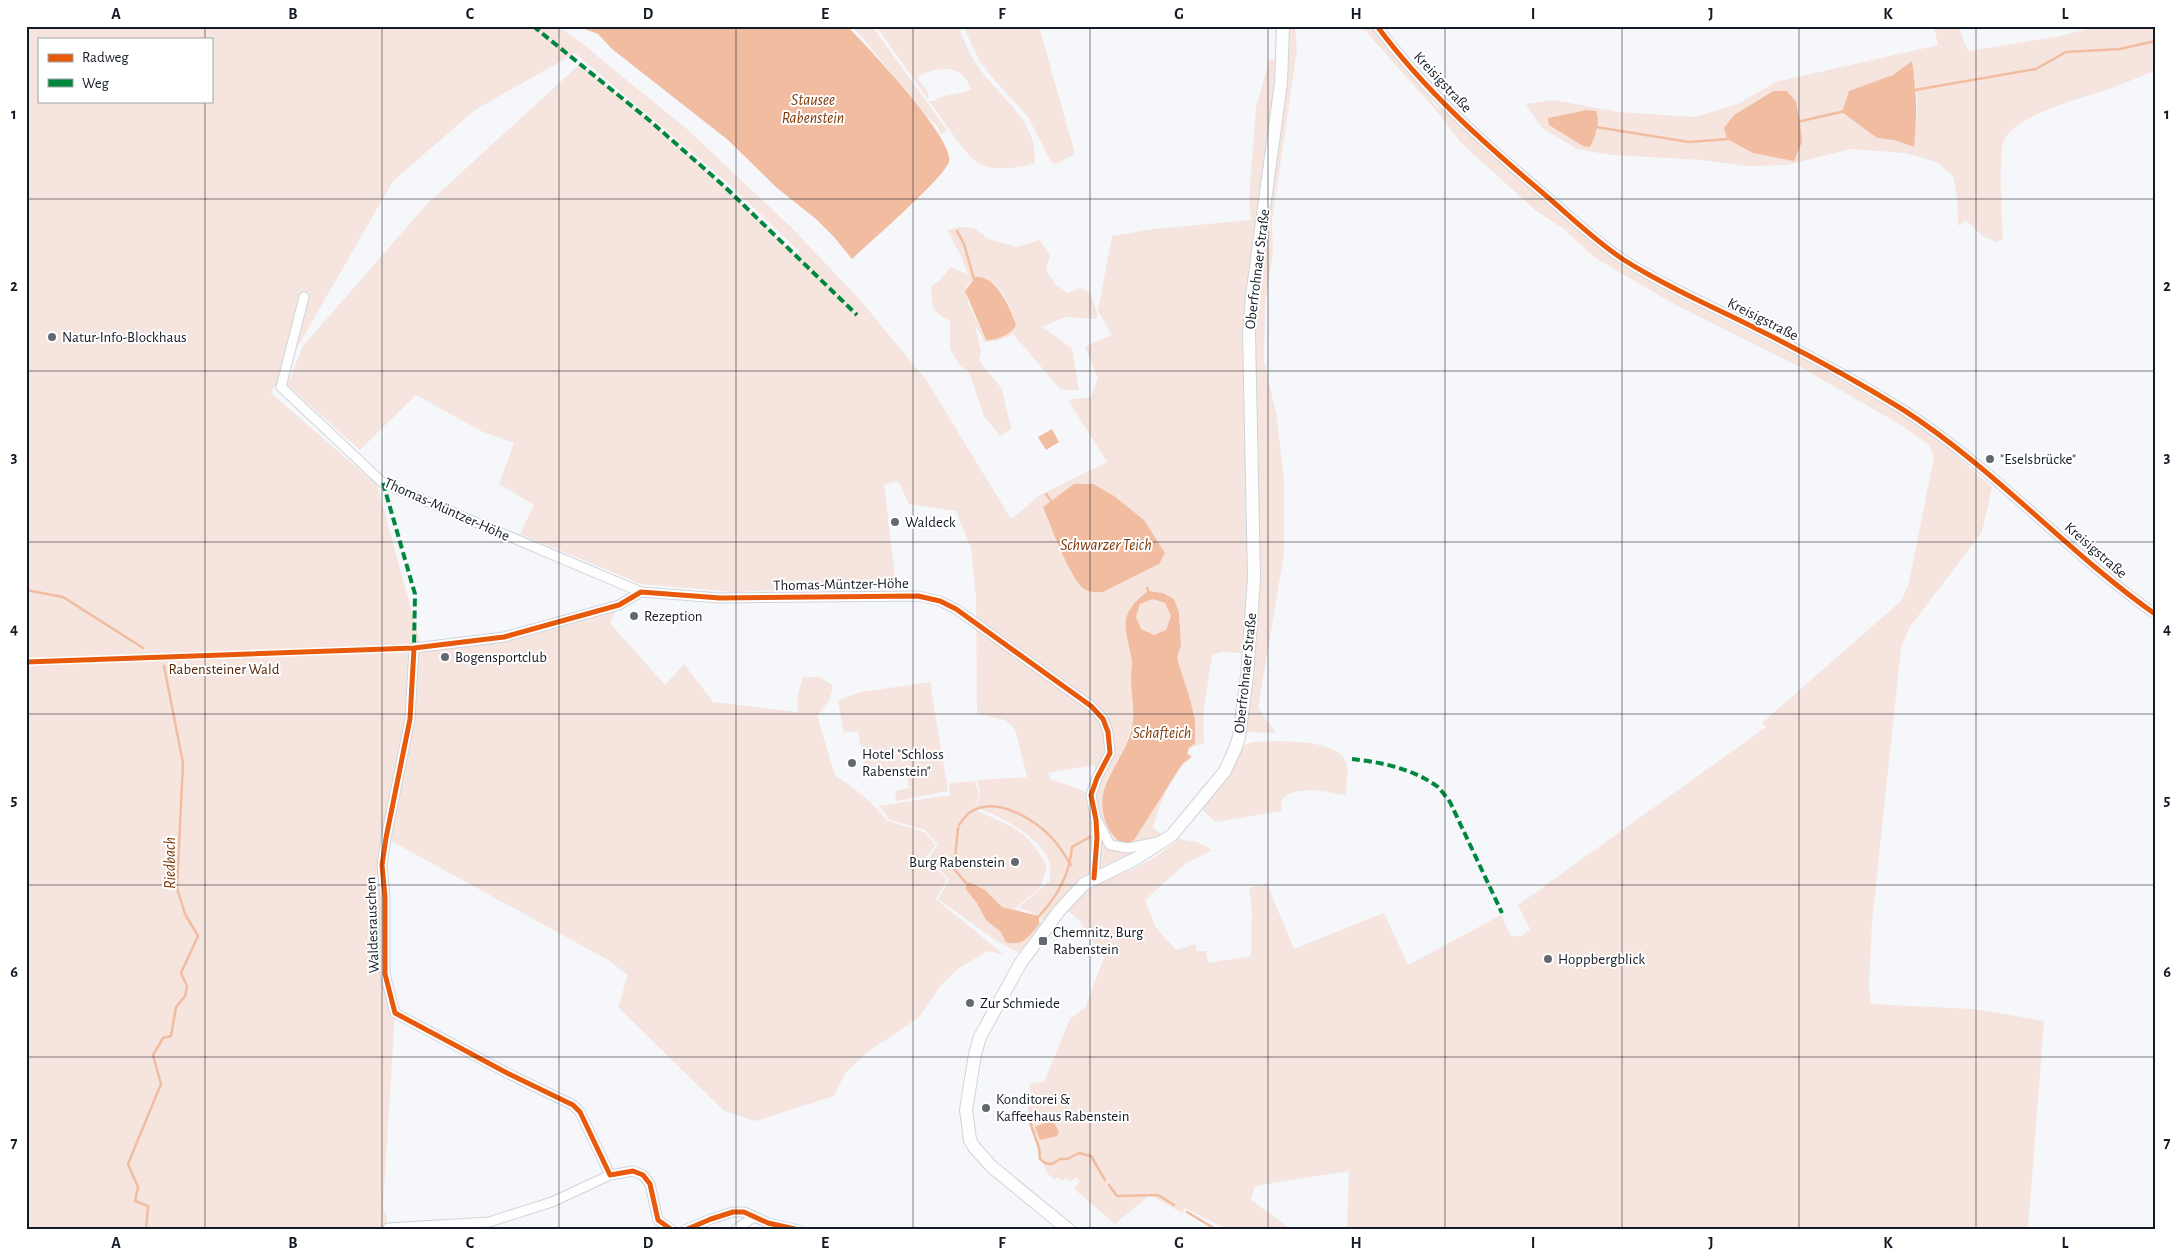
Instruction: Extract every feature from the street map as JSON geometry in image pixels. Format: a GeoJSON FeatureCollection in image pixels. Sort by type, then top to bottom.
{"type":"FeatureCollection","features":[{"type":"Feature","properties":{"kind":"main road","name":"Oberfrohnaer Straße"},"geometry":{"type":"LineString","coordinates":[[1069,1230],[992,1167],[979,1154],[970,1140],[966,1110],[970,1077],[980,1037],[1020,964],[1059,911],[1084,884],[1137,858],[1172,835],[1225,772],[1239,737],[1248,667],[1254,578],[1249,332],[1252,296],[1282,83],[1283,26]]}},
{"type":"Feature","properties":{"kind":"street","name":"Kreisigstraße"},"geometry":{"type":"LineString","coordinates":[[1377,26],[1436,94],[1476,134],[1583,228],[1623,259],[1669,286],[1807,356],[1902,410],[1948,441],[1998,481],[2127,594],[2155,614]]}},
{"type":"Feature","properties":{"kind":"street","name":"Thomas-Müntzer-Höhe"},"geometry":{"type":"LineString","coordinates":[[304,297],[281,387],[383,484],[641,592],[720,598],[918,596],[940,601],[956,609],[1092,706],[1103,719],[1108,732],[1110,753],[1097,778],[1091,795],[1096,820],[1094,878]]}},
{"type":"Feature","properties":{"kind":"street","name":"Waldesrauschen"},"geometry":{"type":"LineString","coordinates":[[610,1175],[580,1112],[573,1105],[463,1050],[395,1012],[385,974],[385,897],[382,865],[410,719],[414,648],[504,637],[619,605],[641,592]]}},
{"type":"Feature","properties":{"kind":"street"},"geometry":{"type":"LineString","coordinates":[[1096,820],[1110,845],[1120,848],[1164,840]]}},
{"type":"Feature","properties":{"kind":"street"},"geometry":{"type":"LineString","coordinates":[[388,1228],[489,1222],[552,1202],[610,1175],[633,1170],[643,1175],[650,1184],[658,1220],[672,1230]]}},
{"type":"Feature","properties":{"kind":"street"},"geometry":{"type":"LineString","coordinates":[[686,1230],[733,1212],[744,1212],[768,1224],[799,1230]]}},
{"type":"Feature","properties":{"kind":"street"},"geometry":{"type":"LineString","coordinates":[[735,1230],[754,1217]]}},
{"type":"Feature","properties":{"kind":"green space","name":"Rabensteiner Wald"},"geometry":{"type":"Polygon","coordinates":[[[26,26],[556,26],[574,37],[688,130],[793,229],[861,301],[927,381],[1011,519],[1040,495],[1107,462],[1068,400],[1091,397],[1098,378],[1085,347],[1112,335],[1098,311],[1112,236],[1154,229],[1251,220],[1249,199],[1256,108],[1269,60],[1287,59],[1287,26],[1295,26],[1297,50],[1272,221],[1273,254],[1265,303],[1264,362],[1276,413],[1284,479],[1284,554],[1258,708],[1276,733],[1246,732],[1253,654],[1222,652],[1212,655],[1203,716],[1204,743],[1189,748],[1190,699],[1177,658],[1181,645],[1179,613],[1163,593],[1131,606],[1133,721],[1123,754],[1111,773],[1106,825],[1113,837],[1134,839],[1172,781],[1153,827],[1162,835],[1136,853],[1111,865],[1045,922],[1029,911],[1018,908],[1050,881],[1050,867],[1046,855],[1039,845],[1019,829],[997,816],[976,807],[980,794],[977,780],[1027,777],[1015,729],[1005,720],[977,714],[976,598],[971,548],[956,511],[909,504],[898,481],[884,484],[896,585],[733,592],[641,584],[520,534],[534,505],[499,484],[514,443],[483,432],[416,395],[360,450],[287,385],[303,346],[426,205],[580,64],[649,120],[724,186],[797,256],[800,252],[730,185],[575,53],[475,110],[393,181],[271,393],[377,485],[422,649],[487,644],[539,633],[585,615],[617,607],[610,623],[665,685],[684,664],[713,702],[797,712],[798,695],[803,677],[819,677],[833,685],[830,699],[817,716],[835,775],[864,796],[888,821],[924,832],[936,845],[926,857],[947,880],[936,899],[1004,955],[988,951],[959,968],[941,985],[920,1016],[871,1049],[845,1073],[834,1096],[755,1121],[724,1111],[618,1007],[628,975],[608,960],[386,838],[385,974],[395,1013],[383,1208],[387,1217],[387,1230],[26,1230],[26,26]],[[1065,492],[1043,507],[1066,560],[1084,588],[1103,592],[1159,564],[1065,492]],[[1094,765],[1048,773],[1051,779],[1089,793],[1097,775],[1094,765]]]}},
{"type":"Feature","properties":{"kind":"green space"},"geometry":{"type":"Polygon","coordinates":[[[851,26],[872,26],[947,130],[941,135],[936,124],[926,116],[863,38],[851,26]]]}},
{"type":"Feature","properties":{"kind":"green space"},"geometry":{"type":"Polygon","coordinates":[[[876,26],[958,26],[974,61],[1023,120],[1030,133],[1034,147],[1035,163],[1001,168],[987,167],[975,161],[961,146],[929,101],[971,89],[967,81],[956,71],[949,69],[934,70],[919,76],[918,79],[928,92],[928,99],[876,26]]]}},
{"type":"Feature","properties":{"kind":"green space"},"geometry":{"type":"Polygon","coordinates":[[[963,26],[1039,26],[1075,154],[1056,164],[1051,162],[1028,117],[979,60],[963,26]]]}},
{"type":"Feature","properties":{"kind":"green space"},"geometry":{"type":"Polygon","coordinates":[[[1361,26],[1372,26],[1430,97],[1435,106],[1444,110],[1580,231],[1620,262],[1666,291],[1804,359],[1899,412],[1935,437],[1992,487],[1982,532],[1909,628],[1901,648],[1872,922],[1869,984],[1871,1004],[1974,1009],[2044,1021],[2028,1230],[1347,1230],[1349,1171],[1255,1186],[1251,1200],[1292,1230],[1228,1230],[1185,1208],[1182,1213],[1150,1195],[1115,1224],[1074,1189],[1080,1181],[1076,1177],[1071,1182],[1065,1178],[1062,1181],[1057,1177],[1055,1180],[1047,1173],[1027,1119],[1030,1083],[1044,1082],[1070,1019],[1085,1008],[1104,958],[1079,920],[1068,911],[1090,886],[1105,877],[1131,870],[1154,858],[1179,839],[1197,842],[1212,850],[1185,864],[1145,900],[1156,928],[1176,950],[1195,944],[1197,951],[1206,951],[1208,963],[1251,956],[1252,910],[1249,888],[1267,884],[1294,949],[1384,913],[1408,965],[1501,915],[1510,935],[1520,937],[1530,929],[1518,905],[1766,727],[1762,723],[1902,600],[1909,582],[1934,457],[1929,445],[1896,422],[1802,368],[1672,303],[1594,257],[1565,230],[1535,210],[1460,142],[1440,115],[1361,26]]]}},
{"type":"Feature","properties":{"kind":"green space"},"geometry":{"type":"Polygon","coordinates":[[[1934,26],[1958,26],[1968,51],[2060,36],[2099,26],[2123,26],[2124,29],[2155,26],[2155,71],[2037,114],[2012,130],[2004,140],[2002,147],[2003,239],[1997,242],[1982,236],[1966,220],[1958,226],[1957,196],[1953,176],[1937,162],[1905,153],[1851,149],[1787,165],[1745,166],[1702,160],[1611,155],[1577,149],[1542,128],[1526,104],[1553,100],[1618,112],[1695,117],[1738,104],[1776,82],[1938,45],[1934,26]],[[1911,62],[1893,75],[1861,126],[1877,138],[1894,140],[1913,147],[1917,93],[1911,62]],[[1772,91],[1747,106],[1787,91],[1772,91]]]}},
{"type":"Feature","properties":{"kind":"green space"},"geometry":{"type":"Polygon","coordinates":[[[960,227],[974,228],[988,239],[1017,247],[1040,240],[1050,256],[1046,270],[1055,284],[1068,293],[1081,288],[1091,294],[1098,316],[1096,319],[1065,317],[1042,327],[1072,348],[1079,390],[1061,390],[1013,334],[997,341],[985,342],[975,325],[981,351],[979,361],[1002,389],[1011,429],[1000,436],[984,416],[969,372],[960,366],[950,349],[950,321],[938,314],[933,308],[931,286],[938,282],[951,267],[968,275],[961,256],[947,230],[960,227]],[[972,282],[966,287],[968,302],[986,340],[1007,334],[1016,325],[1001,291],[992,284],[972,282]]]}},
{"type":"Feature","properties":{"kind":"green space"},"geometry":{"type":"Polygon","coordinates":[[[1153,599],[1166,604],[1171,617],[1166,630],[1153,635],[1140,630],[1135,617],[1140,604],[1153,599]]]}},
{"type":"Feature","properties":{"kind":"green space"},"geometry":{"type":"Polygon","coordinates":[[[930,682],[948,791],[896,801],[895,791],[909,788],[906,769],[866,776],[858,731],[844,733],[838,700],[862,692],[930,682]]]}},
{"type":"Feature","properties":{"kind":"green space"},"geometry":{"type":"Polygon","coordinates":[[[1279,741],[1317,744],[1336,751],[1346,763],[1346,795],[1304,790],[1289,794],[1282,799],[1281,811],[1216,822],[1202,810],[1228,774],[1242,747],[1251,742],[1279,741]]]}},
{"type":"Feature","properties":{"kind":"green space"},"geometry":{"type":"Polygon","coordinates":[[[1189,748],[1188,753],[1192,755],[1191,759],[1178,771],[1183,763],[1191,756],[1187,754],[1189,748]]]}},
{"type":"Feature","properties":{"kind":"green space"},"geometry":{"type":"Polygon","coordinates":[[[975,781],[979,794],[975,807],[979,812],[1002,822],[1027,838],[1041,855],[1047,867],[1040,888],[1014,909],[1044,923],[1019,953],[995,940],[938,899],[949,880],[929,857],[938,845],[925,830],[890,820],[879,806],[950,795],[949,783],[975,781]]]}},
{"type":"Feature","properties":{"kind":"water","name":"Stausee Rabenstein"},"geometry":{"type":"Polygon","coordinates":[[[577,26],[847,26],[925,114],[939,134],[947,151],[949,162],[934,182],[920,196],[852,259],[816,219],[777,188],[728,140],[612,49],[598,34],[577,26]]]}},
{"type":"Feature","properties":{"kind":"water"},"geometry":{"type":"Polygon","coordinates":[[[1912,61],[1916,104],[1914,147],[1894,140],[1877,138],[1842,112],[1849,91],[1893,75],[1912,61]]]}},
{"type":"Feature","properties":{"kind":"water"},"geometry":{"type":"Polygon","coordinates":[[[1773,91],[1787,91],[1796,102],[1802,142],[1794,161],[1753,153],[1727,139],[1724,128],[1734,115],[1773,91]]]}},
{"type":"Feature","properties":{"kind":"water"},"geometry":{"type":"Polygon","coordinates":[[[1587,110],[1596,111],[1598,119],[1590,147],[1583,146],[1549,125],[1548,118],[1587,110]]]}},
{"type":"Feature","properties":{"kind":"water"},"geometry":{"type":"Polygon","coordinates":[[[976,277],[990,281],[1002,294],[1010,310],[1016,325],[1003,336],[986,340],[965,291],[976,277]]]}},
{"type":"Feature","properties":{"kind":"water"},"geometry":{"type":"Polygon","coordinates":[[[1052,429],[1059,442],[1046,450],[1038,437],[1052,429]]]}},
{"type":"Feature","properties":{"kind":"water","name":"Schwarzer Teich"},"geometry":{"type":"Polygon","coordinates":[[[1074,484],[1093,484],[1114,496],[1144,520],[1165,553],[1159,564],[1103,592],[1091,592],[1084,589],[1067,563],[1043,507],[1074,484]]]}},
{"type":"Feature","properties":{"kind":"water","name":"Schafteich"},"geometry":{"type":"Polygon","coordinates":[[[1148,591],[1163,593],[1174,599],[1179,613],[1181,645],[1177,658],[1195,720],[1195,743],[1189,748],[1187,754],[1191,756],[1190,758],[1183,763],[1134,840],[1127,844],[1120,841],[1109,830],[1104,814],[1103,798],[1107,781],[1129,739],[1132,729],[1132,662],[1126,623],[1127,615],[1138,600],[1148,591]],[[1153,599],[1140,604],[1136,617],[1141,629],[1154,635],[1166,630],[1171,616],[1165,603],[1153,599]]]}},
{"type":"Feature","properties":{"kind":"water"},"geometry":{"type":"Polygon","coordinates":[[[969,882],[985,890],[1002,907],[1039,916],[1039,924],[1022,942],[1006,942],[1001,932],[986,920],[977,903],[965,888],[969,882]]]}},
{"type":"Feature","properties":{"kind":"water"},"geometry":{"type":"Polygon","coordinates":[[[1049,1121],[1054,1123],[1059,1132],[1057,1136],[1040,1140],[1035,1127],[1049,1121]]]}},
{"type":"Feature","properties":{"kind":"waterway"},"geometry":{"type":"LineString","coordinates":[[1915,90],[2036,69],[2066,52],[2120,49],[2155,41]]}},
{"type":"Feature","properties":{"kind":"waterway"},"geometry":{"type":"LineString","coordinates":[[1797,122],[1845,111]]}},
{"type":"Feature","properties":{"kind":"waterway"},"geometry":{"type":"LineString","coordinates":[[1596,127],[1689,142],[1728,139]]}},
{"type":"Feature","properties":{"kind":"waterway"},"geometry":{"type":"LineString","coordinates":[[957,231],[964,244],[974,279]]}},
{"type":"Feature","properties":{"kind":"waterway"},"geometry":{"type":"LineString","coordinates":[[1046,494],[1051,501]]}},
{"type":"Feature","properties":{"kind":"waterway","name":"Riedbach"},"geometry":{"type":"LineString","coordinates":[[26,590],[63,597],[143,648]]}},
{"type":"Feature","properties":{"kind":"waterway","name":"Riedbach"},"geometry":{"type":"LineString","coordinates":[[146,1230],[148,1206],[135,1201],[138,1187],[128,1164],[161,1084],[153,1055],[163,1038],[171,1036],[176,1007],[185,996],[187,986],[181,973],[198,936],[185,914],[177,888],[183,763],[164,666]]}},
{"type":"Feature","properties":{"kind":"waterway"},"geometry":{"type":"LineString","coordinates":[[959,825],[970,812],[982,807],[1004,808],[1036,824],[1056,842],[1071,865]]}},
{"type":"Feature","properties":{"kind":"waterway"},"geometry":{"type":"LineString","coordinates":[[958,828],[954,869],[967,884]]}},
{"type":"Feature","properties":{"kind":"waterway"},"geometry":{"type":"LineString","coordinates":[[1039,916],[1062,884],[1069,866],[1072,847],[1090,837]]}},
{"type":"Feature","properties":{"kind":"waterway"},"geometry":{"type":"LineString","coordinates":[[1029,1119],[1039,1148],[1040,1159],[1045,1163],[1052,1164],[1060,1159],[1067,1159],[1079,1153],[1091,1156],[1105,1180]]}},
{"type":"Feature","properties":{"kind":"waterway"},"geometry":{"type":"LineString","coordinates":[[1109,1185],[1117,1196],[1158,1195],[1174,1205]]}},
{"type":"Feature","properties":{"kind":"waterway"},"geometry":{"type":"LineString","coordinates":[[1187,1212],[1217,1230]]}},
{"type":"Feature","properties":{"kind":"marked path"},"geometry":{"type":"LineString","coordinates":[[533,26],[649,120],[724,186],[857,315]]}},
{"type":"Feature","properties":{"kind":"marked path"},"geometry":{"type":"LineString","coordinates":[[383,483],[415,594],[414,648],[411,648]]}},
{"type":"Feature","properties":{"kind":"marked path"},"geometry":{"type":"LineString","coordinates":[[1352,759],[1397,767],[1419,775],[1438,787],[1450,802],[1502,913]]}},
{"type":"Feature","properties":{"kind":"cycle path"},"geometry":{"type":"LineString","coordinates":[[1377,26],[1414,72],[1456,115],[1613,253],[1688,296],[1811,357],[1902,409],[1968,457],[2091,564],[2155,614]]}},
{"type":"Feature","properties":{"kind":"cycle path"},"geometry":{"type":"LineString","coordinates":[[26,662],[414,648],[504,637],[619,605],[641,592],[720,598],[918,596],[940,601],[956,609],[1091,706],[1103,719],[1108,732],[1110,753],[1097,778],[1091,795],[1097,838],[1094,878]]}},
{"type":"Feature","properties":{"kind":"cycle path"},"geometry":{"type":"LineString","coordinates":[[414,648],[410,719],[382,865],[385,897],[385,974],[395,1013],[509,1074],[573,1105],[580,1112],[610,1175],[633,1171],[643,1175],[650,1184],[658,1220],[672,1230]]}},
{"type":"Feature","properties":{"kind":"cycle path"},"geometry":{"type":"LineString","coordinates":[[685,1230],[733,1212],[744,1212],[768,1223],[799,1230]]}},
{"type":"Feature","properties":{"kind":"place","name":"Natur-Info-Blockhaus"},"geometry":{"type":"Point","coordinates":[52,337]}},
{"type":"Feature","properties":{"kind":"place","name":"\"Eselsbrücke\""},"geometry":{"type":"Point","coordinates":[1990,459]}},
{"type":"Feature","properties":{"kind":"place","name":"Waldeck"},"geometry":{"type":"Point","coordinates":[895,522]}},
{"type":"Feature","properties":{"kind":"place","name":"Rezeption"},"geometry":{"type":"Point","coordinates":[634,616]}},
{"type":"Feature","properties":{"kind":"place","name":"Bogensportclub"},"geometry":{"type":"Point","coordinates":[445,657]}},
{"type":"Feature","properties":{"kind":"place","name":"Hotel \"Schloss Rabenstein\""},"geometry":{"type":"Point","coordinates":[852,763]}},
{"type":"Feature","properties":{"kind":"place","name":"Burg Rabenstein"},"geometry":{"type":"Point","coordinates":[1015,862]}},
{"type":"Feature","properties":{"kind":"place","name":"Chemnitz, Burg Rabenstein"},"geometry":{"type":"Point","coordinates":[1043,941]}},
{"type":"Feature","properties":{"kind":"place","name":"Hoppbergblick"},"geometry":{"type":"Point","coordinates":[1548,959]}},
{"type":"Feature","properties":{"kind":"place","name":"Zur Schmiede"},"geometry":{"type":"Point","coordinates":[970,1003]}},
{"type":"Feature","properties":{"kind":"place","name":"Konditorei & Kaffeehaus Rabenstein"},"geometry":{"type":"Point","coordinates":[986,1108]}}]}
